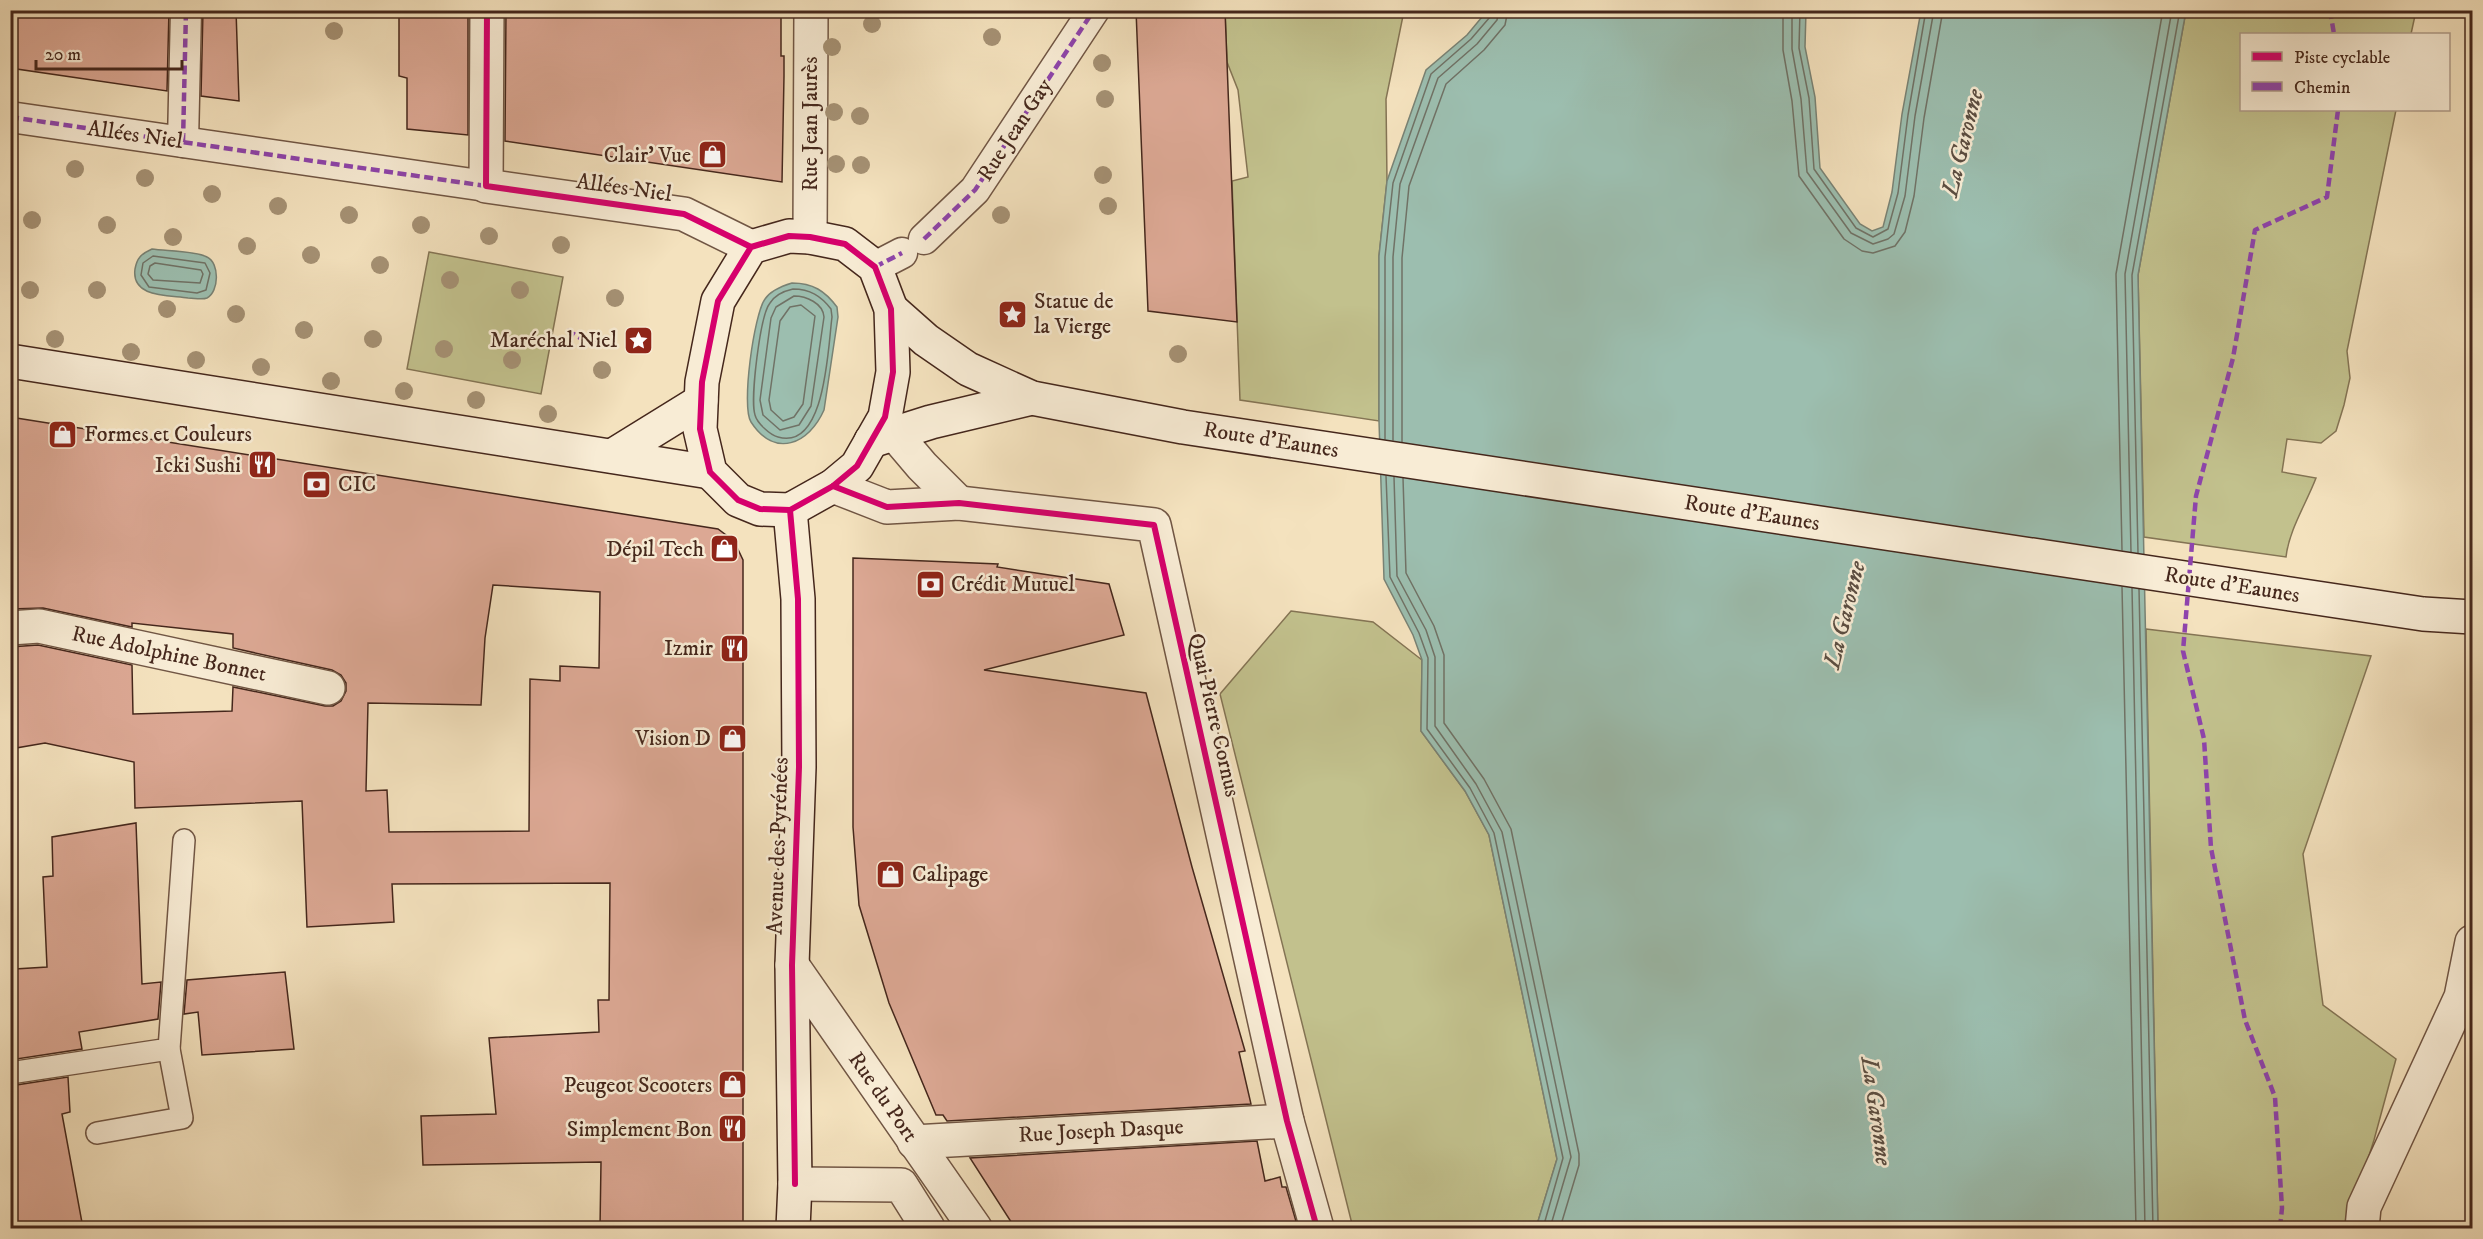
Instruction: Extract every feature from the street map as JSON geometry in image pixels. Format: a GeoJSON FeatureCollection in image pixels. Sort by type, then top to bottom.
{"type":"FeatureCollection","features":[{"type":"Feature","properties":{"kind":"main road"},"geometry":{"type":"LineString","coordinates":[[486,186],[487,10]]}},
{"type":"Feature","properties":{"kind":"main road","name":"Rue Jean Jaurès"},"geometry":{"type":"LineString","coordinates":[[810,237],[811,10]]}},
{"type":"Feature","properties":{"kind":"main road","name":"Allées Niel"},"geometry":{"type":"LineString","coordinates":[[486,186],[684,214],[750,247]]}},
{"type":"Feature","properties":{"kind":"main road"},"geometry":{"type":"LineString","coordinates":[[789,236],[810,237],[900,253],[891,309],[893,372],[883,437],[857,466],[833,486],[790,510],[760,509],[738,500],[710,472],[700,429],[702,382],[718,301],[750,247],[789,236]]}},
{"type":"Feature","properties":{"kind":"main road","name":"Route d'Eaunes"},"geometry":{"type":"LineString","coordinates":[[891,309],[926,340],[968,369],[1032,398],[1183,427],[2423,614],[2472,617]]}},
{"type":"Feature","properties":{"kind":"main road"},"geometry":{"type":"LineString","coordinates":[[10,361],[710,472]]}},
{"type":"Feature","properties":{"kind":"main road","name":"Route d'Eaunes"},"geometry":{"type":"LineString","coordinates":[[883,437],[1032,398]]}},
{"type":"Feature","properties":{"kind":"main road"},"geometry":{"type":"LineString","coordinates":[[612,456],[701,401]]}},
{"type":"Feature","properties":{"kind":"main road"},"geometry":{"type":"LineString","coordinates":[[883,437],[922,466],[959,503]]}},
{"type":"Feature","properties":{"kind":"main road","name":"Quai Pierre Cornus"},"geometry":{"type":"LineString","coordinates":[[833,486],[887,507],[959,503],[1154,525],[1287,1121],[1317,1228]]}},
{"type":"Feature","properties":{"kind":"main road","name":"Avenue des Pyrénées"},"geometry":{"type":"LineString","coordinates":[[790,510],[799,623],[799,767],[792,965],[795,1184],[793,1228]]}},
{"type":"Feature","properties":{"kind":"main road","name":"Rue Adolphine Bonnet"},"geometry":{"type":"LineString","coordinates":[[10,628],[39,626],[328,688]]}},
{"type":"Feature","properties":{"kind":"main road"},"geometry":{"type":"LineString","coordinates":[[2361,1228],[2364,1207],[2461,997],[2472,942]]}},
{"type":"Feature","properties":{"kind":"main road","name":"Rue du Port"},"geometry":{"type":"LineString","coordinates":[[792,965],[975,1228]]}},
{"type":"Feature","properties":{"kind":"main road","name":"Rue Joseph Dasque"},"geometry":{"type":"LineString","coordinates":[[914,1142],[1287,1121]]}},
{"type":"Feature","properties":{"kind":"main road"},"geometry":{"type":"LineString","coordinates":[[795,1184],[901,1185],[928,1228]]}},
{"type":"Feature","properties":{"kind":"street"},"geometry":{"type":"LineString","coordinates":[[183,142],[186,10]]}},
{"type":"Feature","properties":{"kind":"street","name":"Rue Jean Gay"},"geometry":{"type":"LineString","coordinates":[[900,253],[975,190],[1094,10]]}},
{"type":"Feature","properties":{"kind":"street","name":"Allées Niel"},"geometry":{"type":"LineString","coordinates":[[10,117],[486,186]]}},
{"type":"Feature","properties":{"kind":"lane"},"geometry":{"type":"LineString","coordinates":[[97,1133],[182,1118],[170,1049],[184,840]]}},
{"type":"Feature","properties":{"kind":"lane"},"geometry":{"type":"LineString","coordinates":[[10,1073],[170,1049]]}},
{"type":"Feature","properties":{"kind":"shaded area"},"geometry":{"type":"Polygon","coordinates":[[[1225,11],[1404,11],[1386,99],[1387,181],[1379,256],[1379,421],[1240,400],[1232,181],[1248,177],[1238,90],[1227,62],[1225,11]]]}},
{"type":"Feature","properties":{"kind":"shaded area"},"geometry":{"type":"Polygon","coordinates":[[[2186,11],[2416,11],[2411,33],[2240,33],[2240,111],[2396,111],[2347,351],[2350,378],[2336,431],[2321,443],[2287,439],[2282,472],[2316,478],[2294,527],[2286,557],[2144,537],[2138,275],[2186,11]]]}},
{"type":"Feature","properties":{"kind":"shaded area"},"geometry":{"type":"Polygon","coordinates":[[[429,252],[563,277],[541,394],[407,369],[429,252]]]}},
{"type":"Feature","properties":{"kind":"shaded area"},"geometry":{"type":"Polygon","coordinates":[[[1291,611],[1373,622],[1422,660],[1421,731],[1465,791],[1489,835],[1557,1159],[1536,1228],[1353,1228],[1220,694],[1291,611]]]}},
{"type":"Feature","properties":{"kind":"shaded area"},"geometry":{"type":"Polygon","coordinates":[[[2146,629],[2371,656],[2303,854],[2323,1005],[2396,1059],[2374,1140],[2346,1228],[2158,1228],[2146,629]]]}},
{"type":"Feature","properties":{"kind":"water","name":"La Garonne"},"geometry":{"type":"Polygon","coordinates":[[[1487,11],[1806,11],[1805,47],[1815,97],[1820,168],[1860,224],[1872,231],[1883,227],[1892,192],[1902,114],[1921,11],[2186,11],[2138,275],[2158,1228],[1536,1228],[1557,1159],[1489,835],[1465,791],[1421,731],[1422,660],[1413,635],[1384,579],[1379,421],[1379,256],[1387,181],[1426,70],[1467,35],[1487,11]]]}},
{"type":"Feature","properties":{"kind":"water"},"geometry":{"type":"Polygon","coordinates":[[[152,249],[202,255],[211,260],[216,271],[216,284],[211,295],[198,299],[162,295],[145,290],[135,278],[135,269],[140,257],[152,249]]]}},
{"type":"Feature","properties":{"kind":"water"},"geometry":{"type":"Polygon","coordinates":[[[792,283],[806,284],[823,292],[837,307],[838,317],[824,410],[818,422],[801,438],[791,443],[781,443],[770,441],[760,434],[751,422],[747,399],[748,380],[753,341],[765,299],[770,293],[792,283]]]}},
{"type":"Feature","properties":{"kind":"building"},"geometry":{"type":"Polygon","coordinates":[[[10,10],[169,10],[167,91],[10,68],[10,10]]]}},
{"type":"Feature","properties":{"kind":"building"},"geometry":{"type":"Polygon","coordinates":[[[203,10],[236,10],[239,101],[201,96],[203,10]]]}},
{"type":"Feature","properties":{"kind":"building"},"geometry":{"type":"Polygon","coordinates":[[[399,10],[468,10],[468,135],[407,129],[407,78],[399,76],[399,10]]]}},
{"type":"Feature","properties":{"kind":"building"},"geometry":{"type":"Polygon","coordinates":[[[506,10],[781,10],[781,56],[784,56],[782,182],[505,141],[506,10]]]}},
{"type":"Feature","properties":{"kind":"building"},"geometry":{"type":"Polygon","coordinates":[[[1136,10],[1225,10],[1237,322],[1148,311],[1136,10]]]}},
{"type":"Feature","properties":{"kind":"building"},"geometry":{"type":"Polygon","coordinates":[[[10,417],[718,529],[734,541],[743,560],[743,1228],[600,1228],[601,1162],[423,1165],[421,1116],[496,1114],[489,1038],[599,1032],[598,1000],[609,1000],[610,883],[392,884],[394,922],[307,927],[302,801],[135,808],[134,762],[45,743],[10,749],[10,647],[38,645],[132,665],[133,714],[232,711],[233,687],[333,706],[341,701],[346,691],[346,683],[341,675],[332,670],[233,648],[233,634],[132,623],[132,627],[43,608],[10,609],[10,417]],[[493,585],[485,638],[481,705],[368,703],[366,791],[387,790],[389,832],[529,831],[530,679],[560,681],[560,666],[599,668],[600,592],[493,585]]]}},
{"type":"Feature","properties":{"kind":"building"},"geometry":{"type":"Polygon","coordinates":[[[853,558],[998,564],[997,567],[1109,584],[1124,635],[984,670],[1146,693],[1192,867],[1245,1051],[1239,1052],[1251,1104],[947,1121],[943,1115],[936,1115],[889,1003],[859,905],[853,827],[853,558]]]}},
{"type":"Feature","properties":{"kind":"building"},"geometry":{"type":"Polygon","coordinates":[[[136,823],[142,984],[161,982],[158,1019],[79,1032],[82,1049],[10,1060],[10,976],[14,975],[15,969],[47,967],[43,877],[53,876],[52,837],[136,823]]]}},
{"type":"Feature","properties":{"kind":"building"},"geometry":{"type":"Polygon","coordinates":[[[285,972],[294,1049],[202,1055],[198,1012],[184,1014],[187,980],[285,972]]]}},
{"type":"Feature","properties":{"kind":"building"},"geometry":{"type":"Polygon","coordinates":[[[68,1077],[70,1112],[62,1114],[83,1228],[10,1228],[10,1086],[68,1077]]]}},
{"type":"Feature","properties":{"kind":"building"},"geometry":{"type":"Polygon","coordinates":[[[1257,1141],[1265,1181],[1280,1177],[1282,1187],[1286,1187],[1298,1228],[1015,1228],[970,1158],[1257,1141]]]}},
{"type":"Feature","properties":{"kind":"marked path"},"geometry":{"type":"LineString","coordinates":[[183,142],[186,10]]}},
{"type":"Feature","properties":{"kind":"marked path"},"geometry":{"type":"LineString","coordinates":[[924,239],[975,190],[1094,10]]}},
{"type":"Feature","properties":{"kind":"marked path"},"geometry":{"type":"LineString","coordinates":[[2330,10],[2334,33]]}},
{"type":"Feature","properties":{"kind":"marked path"},"geometry":{"type":"LineString","coordinates":[[2280,1228],[2282,1208],[2275,1097],[2245,1020],[2211,848],[2204,739],[2183,651],[2196,496],[2233,358],[2255,230],[2327,197],[2338,111]]}},
{"type":"Feature","properties":{"kind":"marked path"},"geometry":{"type":"LineString","coordinates":[[10,117],[486,186]]}},
{"type":"Feature","properties":{"kind":"marked path"},"geometry":{"type":"LineString","coordinates":[[875,267],[902,253]]}},
{"type":"Feature","properties":{"kind":"marked path"},"geometry":{"type":"LineString","coordinates":[[567,330],[582,339],[601,340]]}},
{"type":"Feature","properties":{"kind":"cycle path"},"geometry":{"type":"LineString","coordinates":[[487,10],[486,186],[684,214],[751,247]]}},
{"type":"Feature","properties":{"kind":"cycle path"},"geometry":{"type":"LineString","coordinates":[[789,236],[810,237],[845,244],[875,267],[891,309],[893,372],[885,417],[857,466],[833,486],[790,510],[760,509],[738,500],[710,472],[700,429],[702,382],[718,301],[751,247],[789,236]]}},
{"type":"Feature","properties":{"kind":"cycle path"},"geometry":{"type":"LineString","coordinates":[[833,486],[887,507],[959,503],[1154,525],[1287,1121],[1317,1228]]}},
{"type":"Feature","properties":{"kind":"cycle path"},"geometry":{"type":"LineString","coordinates":[[790,510],[798,599],[799,767],[792,965],[795,1184]]}},
{"type":"Feature","properties":{"kind":"place","name":"Clair' Vue"},"geometry":{"type":"Point","coordinates":[712,155]}},
{"type":"Feature","properties":{"kind":"place","name":"Statue de la Vierge"},"geometry":{"type":"Point","coordinates":[1013,314]}},
{"type":"Feature","properties":{"kind":"place","name":"Maréchal Niel"},"geometry":{"type":"Point","coordinates":[638,340]}},
{"type":"Feature","properties":{"kind":"place","name":"Formes et Couleurs"},"geometry":{"type":"Point","coordinates":[63,434]}},
{"type":"Feature","properties":{"kind":"place","name":"Icki Sushi"},"geometry":{"type":"Point","coordinates":[262,465]}},
{"type":"Feature","properties":{"kind":"place","name":"CIC"},"geometry":{"type":"Point","coordinates":[317,484]}},
{"type":"Feature","properties":{"kind":"place","name":"Dépil Tech"},"geometry":{"type":"Point","coordinates":[725,549]}},
{"type":"Feature","properties":{"kind":"place","name":"Crédit Mutuel"},"geometry":{"type":"Point","coordinates":[930,584]}},
{"type":"Feature","properties":{"kind":"place","name":"Izmir"},"geometry":{"type":"Point","coordinates":[734,648]}},
{"type":"Feature","properties":{"kind":"place","name":"Vision D"},"geometry":{"type":"Point","coordinates":[732,738]}},
{"type":"Feature","properties":{"kind":"place","name":"Calipage"},"geometry":{"type":"Point","coordinates":[891,874]}},
{"type":"Feature","properties":{"kind":"place","name":"Peugeot Scooters"},"geometry":{"type":"Point","coordinates":[733,1085]}},
{"type":"Feature","properties":{"kind":"place","name":"Simplement Bon"},"geometry":{"type":"Point","coordinates":[733,1129]}}]}
